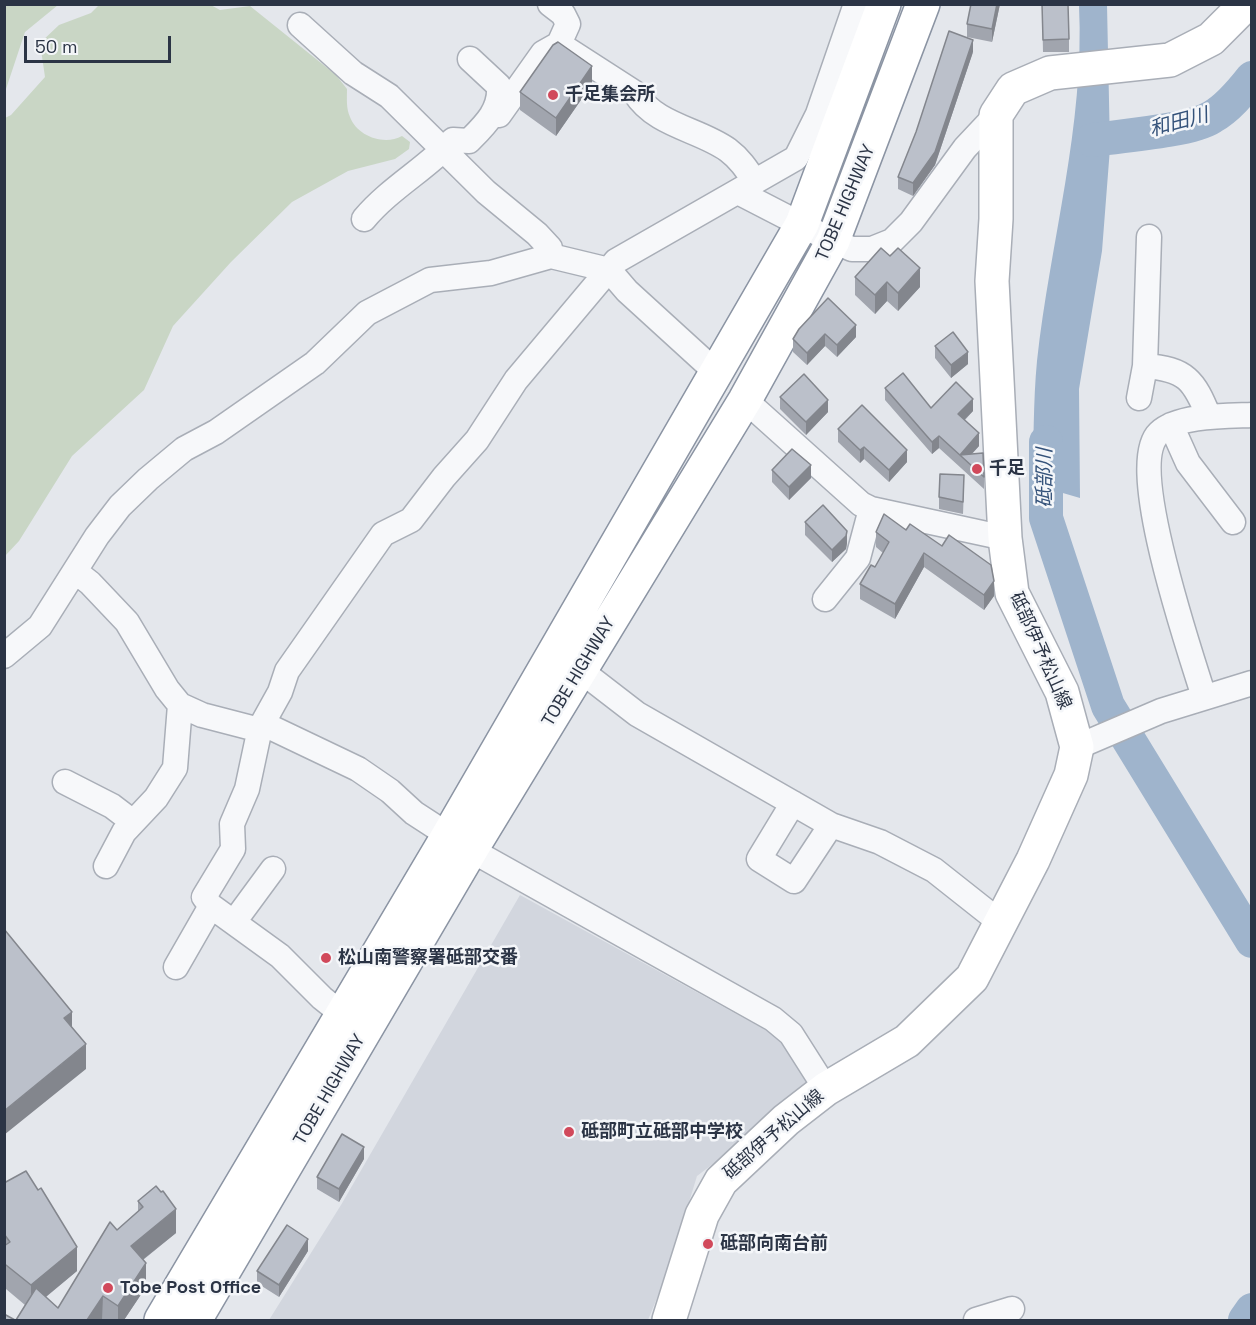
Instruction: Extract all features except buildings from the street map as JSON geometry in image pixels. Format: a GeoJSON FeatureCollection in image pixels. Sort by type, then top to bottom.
{"type":"FeatureCollection","features":[{"type":"Feature","properties":{"kind":"main road","name":"TOBE HIGHWAY"},"geometry":{"type":"LineString","coordinates":[[195,1320],[802,224],[884,4]]}},
{"type":"Feature","properties":{"kind":"main road","name":"TOBE HIGHWAY"},"geometry":{"type":"LineString","coordinates":[[160,1320],[342,1014],[580,670],[745,400],[833,241],[923,4]]}},
{"type":"Feature","properties":{"kind":"main road"},"geometry":{"type":"LineString","coordinates":[[996,115],[1013,89],[1050,73],[1170,60],[1211,39],[1246,4]]}},
{"type":"Feature","properties":{"kind":"main road","name":"砥部伊予松山線"},"geometry":{"type":"LineString","coordinates":[[669,1320],[702,1215],[721,1181],[786,1120],[826,1089],[907,1041],[972,978],[1033,860],[1071,775],[1090,741],[1062,692],[1012,593],[1005,538],[992,281],[996,219],[996,115]]}},
{"type":"Feature","properties":{"kind":"street"},"geometry":{"type":"LineString","coordinates":[[464,170],[513,93],[543,53],[559,44],[568,24],[563,14],[550,4]]}},
{"type":"Feature","properties":{"kind":"street"},"geometry":{"type":"LineString","coordinates":[[342,1014],[322,998],[280,956],[211,906],[204,897],[232,849],[232,824],[247,789],[260,728],[280,692],[287,671],[365,556],[383,534],[411,520],[444,477],[477,441],[516,380],[616,261],[796,158],[818,114],[856,4]]}},
{"type":"Feature","properties":{"kind":"street"},"geometry":{"type":"LineString","coordinates":[[300,26],[353,73],[389,96],[486,192],[537,234],[549,248],[551,256]]}},
{"type":"Feature","properties":{"kind":"street"},"geometry":{"type":"LineString","coordinates":[[559,44],[635,93],[643,105],[670,122],[727,149],[744,164],[747,187],[802,224],[852,249],[873,249],[891,241],[911,222],[965,148],[996,115]]}},
{"type":"Feature","properties":{"kind":"street"},"geometry":{"type":"LineString","coordinates":[[364,219],[379,201],[444,150],[453,140],[470,141],[488,122],[501,100],[499,86],[470,59]]}},
{"type":"Feature","properties":{"kind":"street"},"geometry":{"type":"LineString","coordinates":[[1139,398],[1145,366],[1149,237]]}},
{"type":"Feature","properties":{"kind":"street"},"geometry":{"type":"LineString","coordinates":[[4,656],[40,626],[103,529],[148,479],[184,449],[216,432],[315,363],[367,313],[430,280],[490,273],[551,256],[609,270],[627,291],[718,374]]}},
{"type":"Feature","properties":{"kind":"street"},"geometry":{"type":"LineString","coordinates":[[1145,366],[1171,368],[1184,376],[1197,390],[1209,417]]}},
{"type":"Feature","properties":{"kind":"street"},"geometry":{"type":"LineString","coordinates":[[745,400],[861,504],[871,509],[1005,538]]}},
{"type":"Feature","properties":{"kind":"street"},"geometry":{"type":"LineString","coordinates":[[1204,698],[1160,548],[1151,503],[1152,448],[1157,434],[1170,425],[1209,417],[1251,415]]}},
{"type":"Feature","properties":{"kind":"street"},"geometry":{"type":"LineString","coordinates":[[1170,425],[1188,463],[1233,522]]}},
{"type":"Feature","properties":{"kind":"street"},"geometry":{"type":"LineString","coordinates":[[825,599],[858,558],[871,509]]}},
{"type":"Feature","properties":{"kind":"street"},"geometry":{"type":"LineString","coordinates":[[76,572],[90,583],[127,622],[167,689],[180,705],[202,715],[260,728],[270,727],[358,769],[460,843],[773,1019],[791,1034],[826,1089]]}},
{"type":"Feature","properties":{"kind":"street"},"geometry":{"type":"LineString","coordinates":[[580,670],[637,714],[792,803],[831,825],[880,842],[934,870],[1001,923]]}},
{"type":"Feature","properties":{"kind":"street"},"geometry":{"type":"LineString","coordinates":[[1090,741],[1161,711],[1251,683]]}},
{"type":"Feature","properties":{"kind":"street"},"geometry":{"type":"LineString","coordinates":[[106,866],[124,832],[156,798],[175,768],[180,705]]}},
{"type":"Feature","properties":{"kind":"street"},"geometry":{"type":"LineString","coordinates":[[65,782],[112,806],[133,822]]}},
{"type":"Feature","properties":{"kind":"street"},"geometry":{"type":"LineString","coordinates":[[792,803],[759,860],[794,881],[831,825]]}},
{"type":"Feature","properties":{"kind":"street"},"geometry":{"type":"LineString","coordinates":[[234,922],[273,869]]}},
{"type":"Feature","properties":{"kind":"street"},"geometry":{"type":"LineString","coordinates":[[176,967],[211,906]]}},
{"type":"Feature","properties":{"kind":"street"},"geometry":{"type":"LineString","coordinates":[[976,1320],[1012,1309]]}},
{"type":"Feature","properties":{"kind":"shaded area","name":"砥部町立砥部中学校"},"geometry":{"type":"Polygon","coordinates":[[[520,895],[780,1038],[814,1087],[697,1176],[668,1271],[648,1320],[269,1320],[341,1205],[520,895]]]}},
{"type":"Feature","properties":{"kind":"green space"},"geometry":{"type":"Polygon","coordinates":[[[5,4],[58,5],[25,32],[5,92],[5,4]]]}},
{"type":"Feature","properties":{"kind":"green space"},"geometry":{"type":"Polygon","coordinates":[[[209,4],[220,10],[250,6],[336,75],[347,89],[349,114],[359,129],[379,139],[395,139],[402,136],[410,142],[409,149],[395,159],[348,171],[292,202],[231,262],[173,326],[144,390],[72,456],[19,541],[5,556],[5,118],[11,115],[45,77],[40,43],[59,25],[91,13],[99,5],[209,4]]]}},
{"type":"Feature","properties":{"kind":"water"},"geometry":{"type":"Polygon","coordinates":[[[1079,5],[1107,5],[1110,148],[1102,251],[1079,389],[1080,498],[1032,484],[1037,361],[1072,139],[1077,95],[1079,5]]]}},
{"type":"Feature","properties":{"kind":"waterway","name":"和田川"},"geometry":{"type":"LineString","coordinates":[[1092,140],[1137,135],[1202,122],[1223,109],[1252,78]]}},
{"type":"Feature","properties":{"kind":"waterway","name":"砥部川"},"geometry":{"type":"LineString","coordinates":[[1046,442],[1046,518],[1108,706],[1252,941]]}},
{"type":"Feature","properties":{"kind":"waterway","name":"砥部川"},"geometry":{"type":"LineString","coordinates":[[1245,1320],[1252,1310]]}},
{"type":"Feature","properties":{"kind":"place","name":"千足集会所"},"geometry":{"type":"Point","coordinates":[553,95]}},
{"type":"Feature","properties":{"kind":"place","name":"千足"},"geometry":{"type":"Point","coordinates":[977,469]}},
{"type":"Feature","properties":{"kind":"place","name":"松山南警察署砥部交番"},"geometry":{"type":"Point","coordinates":[326,958]}},
{"type":"Feature","properties":{"kind":"place","name":"砥部町立砥部中学校"},"geometry":{"type":"Point","coordinates":[569,1132]}},
{"type":"Feature","properties":{"kind":"place","name":"砥部向南台前"},"geometry":{"type":"Point","coordinates":[708,1244]}},
{"type":"Feature","properties":{"kind":"place","name":"Tobe Post Office"},"geometry":{"type":"Point","coordinates":[108,1288]}}]}
